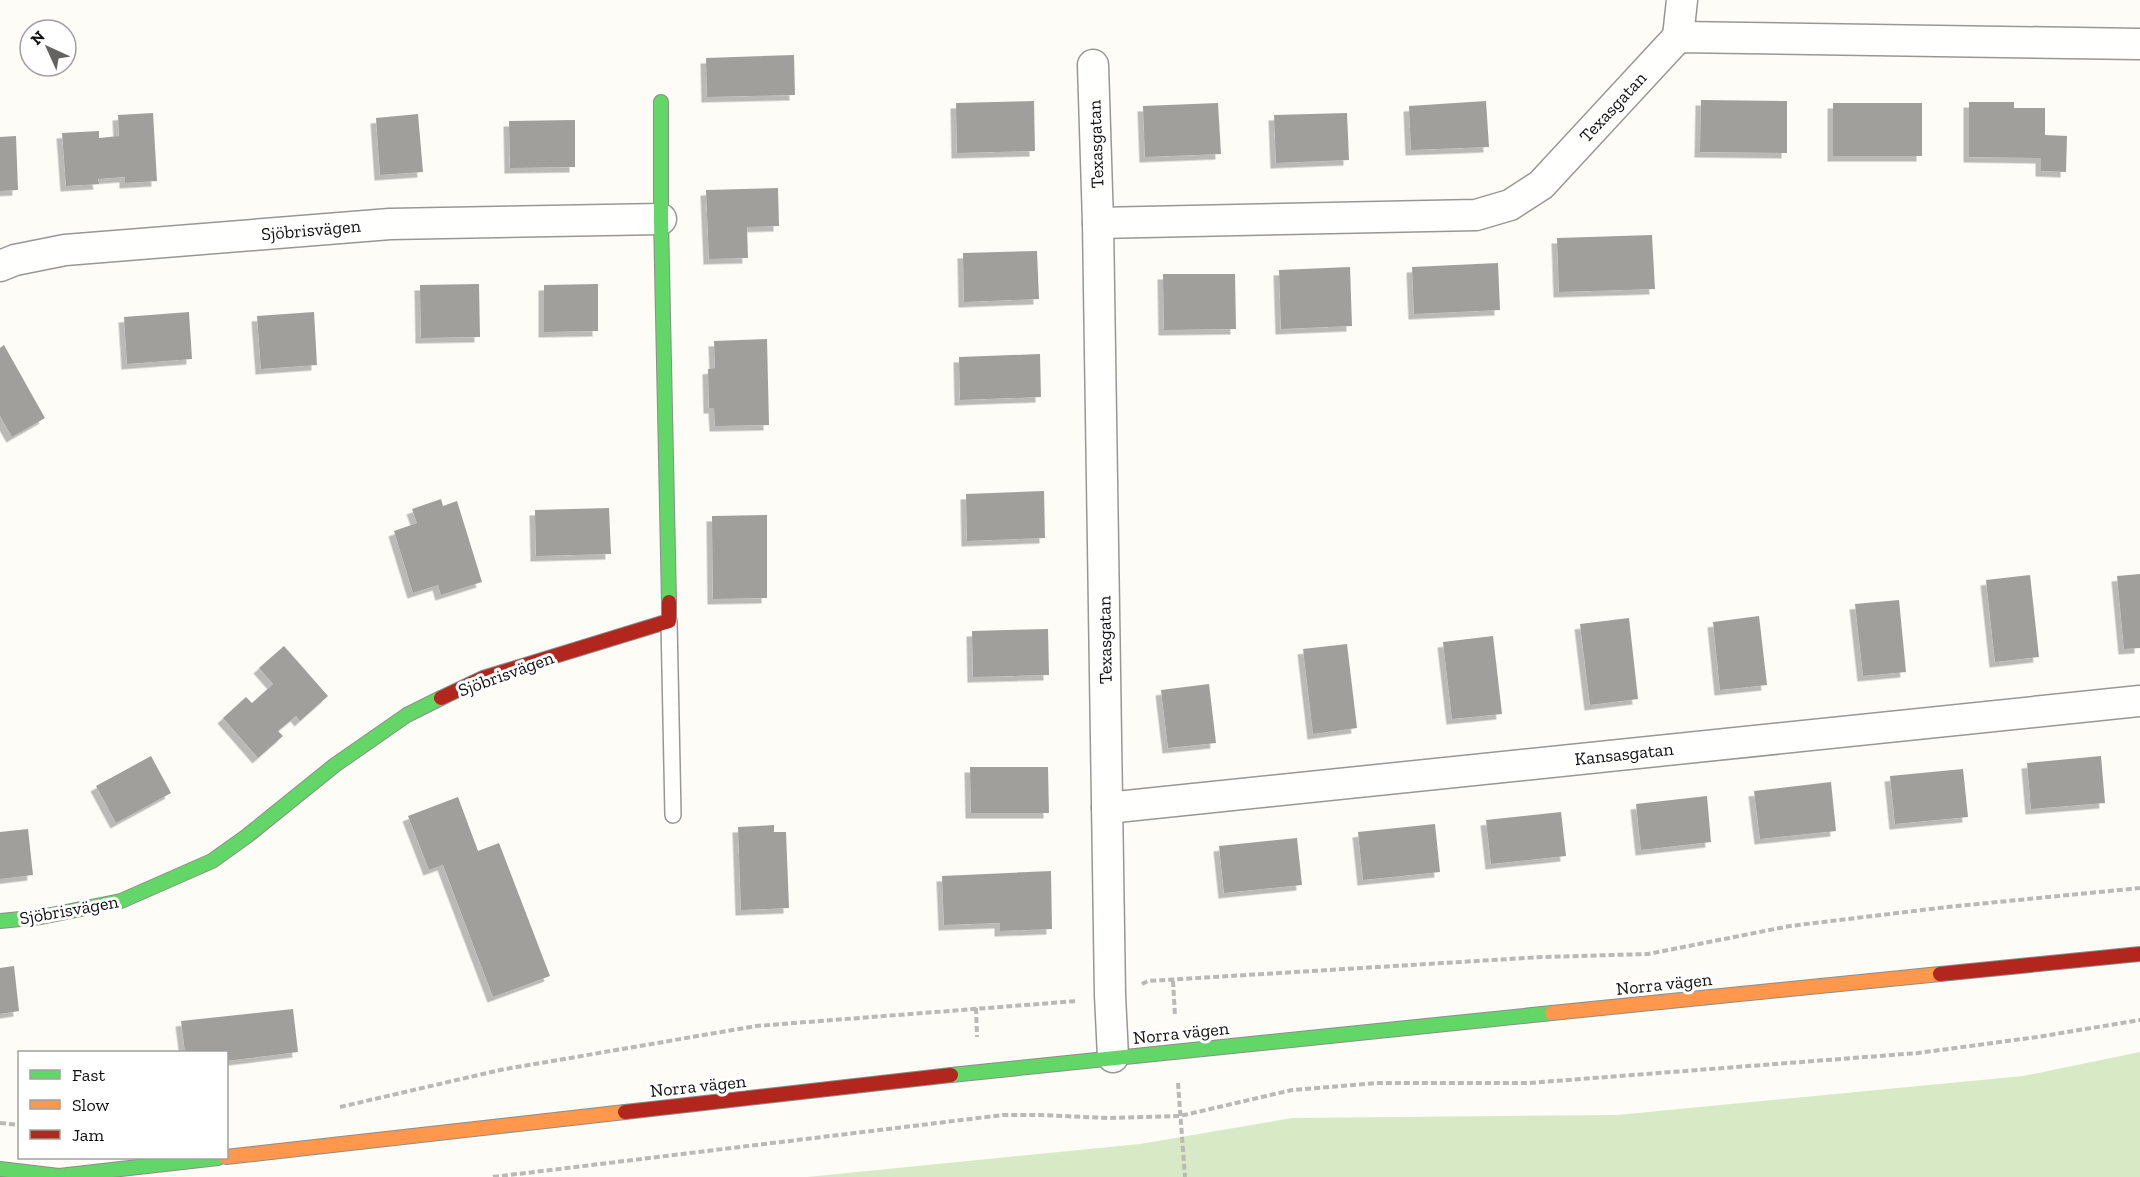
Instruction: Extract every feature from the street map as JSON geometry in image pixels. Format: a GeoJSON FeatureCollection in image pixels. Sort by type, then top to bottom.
{"type":"FeatureCollection","features":[{"type":"Feature","properties":{"kind":"street"},"geometry":{"type":"LineString","coordinates":[[1682,0],[1678,37],[2139,44]]}},
{"type":"Feature","properties":{"kind":"street","name":"Texasgatan"},"geometry":{"type":"LineString","coordinates":[[1098,223],[1476,215],[1510,205],[1541,185],[1678,37]]}},
{"type":"Feature","properties":{"kind":"street","name":"Texasgatan"},"geometry":{"type":"LineString","coordinates":[[1093,65],[1098,223],[1110,994],[1113,1058]]}},
{"type":"Feature","properties":{"kind":"street"},"geometry":{"type":"LineString","coordinates":[[661,102],[661,219],[669,621]]}},
{"type":"Feature","properties":{"kind":"street","name":"Sjöbrisvägen"},"geometry":{"type":"LineString","coordinates":[[0,266],[65,250],[390,224],[661,219]]}},
{"type":"Feature","properties":{"kind":"street","name":"Sjöbrisvägen"},"geometry":{"type":"LineString","coordinates":[[0,921],[41,917],[122,901],[178,877],[212,861],[247,836],[335,765],[407,715],[483,678],[669,621]]}},
{"type":"Feature","properties":{"kind":"street","name":"Kansasgatan"},"geometry":{"type":"LineString","coordinates":[[1107,808],[2140,701]]}},
{"type":"Feature","properties":{"kind":"street","name":"Norra vägen"},"geometry":{"type":"LineString","coordinates":[[228,1157],[1113,1058],[2140,954]]}},
{"type":"Feature","properties":{"kind":"street"},"geometry":{"type":"LineString","coordinates":[[0,1169],[58,1177],[210,1159]]}},
{"type":"Feature","properties":{"kind":"lane"},"geometry":{"type":"LineString","coordinates":[[669,621],[674,815]]}},
{"type":"Feature","properties":{"kind":"path"},"geometry":{"type":"LineString","coordinates":[[331,1110],[500,1070],[756,1026],[1088,1000],[1148,981],[1542,957],[1648,954],[1790,926],[1947,907],[2140,888]]}},
{"type":"Feature","properties":{"kind":"path"},"geometry":{"type":"LineString","coordinates":[[976,1008],[977,1047]]}},
{"type":"Feature","properties":{"kind":"path"},"geometry":{"type":"LineString","coordinates":[[493,1177],[1003,1116],[1169,1117],[1292,1090],[1376,1083],[1529,1083],[1917,1053],[2140,1020]]}},
{"type":"Feature","properties":{"kind":"path"},"geometry":{"type":"LineString","coordinates":[[0,1124],[18,1125]]}},
{"type":"Feature","properties":{"kind":"green space"},"geometry":{"type":"Polygon","coordinates":[[[2140,1052],[2140,1177],[807,1177],[1140,1144],[1292,1118],[1617,1115],[2023,1076],[2140,1052]]]}},
{"type":"Feature","properties":{"kind":"building"},"geometry":{"type":"Polygon","coordinates":[[[794,55],[795,95],[707,97],[706,58],[794,55]]]}},
{"type":"Feature","properties":{"kind":"building"},"geometry":{"type":"Polygon","coordinates":[[[1701,100],[1787,101],[1787,153],[1700,152],[1701,100]]]}},
{"type":"Feature","properties":{"kind":"building"},"geometry":{"type":"Polygon","coordinates":[[[1034,101],[1035,151],[957,153],[956,103],[1034,101]]]}},
{"type":"Feature","properties":{"kind":"building"},"geometry":{"type":"Polygon","coordinates":[[[1486,101],[1489,147],[1411,150],[1409,106],[1486,101]]]}},
{"type":"Feature","properties":{"kind":"building"},"geometry":{"type":"Polygon","coordinates":[[[1969,102],[2014,102],[2014,108],[2045,108],[2045,135],[2067,136],[2066,172],[2041,171],[2041,158],[1969,157],[1969,102]]]}},
{"type":"Feature","properties":{"kind":"building"},"geometry":{"type":"Polygon","coordinates":[[[1218,103],[1221,154],[1145,157],[1143,106],[1218,103]]]}},
{"type":"Feature","properties":{"kind":"building"},"geometry":{"type":"Polygon","coordinates":[[[1833,103],[1922,103],[1922,156],[1833,156],[1833,103]]]}},
{"type":"Feature","properties":{"kind":"building"},"geometry":{"type":"Polygon","coordinates":[[[153,113],[157,181],[125,183],[125,177],[98,179],[99,184],[66,186],[62,133],[99,131],[99,138],[119,136],[118,115],[153,113]]]}},
{"type":"Feature","properties":{"kind":"building"},"geometry":{"type":"Polygon","coordinates":[[[1347,113],[1349,160],[1276,163],[1274,115],[1347,113]]]}},
{"type":"Feature","properties":{"kind":"building"},"geometry":{"type":"Polygon","coordinates":[[[418,114],[423,172],[380,175],[376,118],[418,114]]]}},
{"type":"Feature","properties":{"kind":"building"},"geometry":{"type":"Polygon","coordinates":[[[575,120],[575,167],[510,168],[509,121],[575,120]]]}},
{"type":"Feature","properties":{"kind":"building"},"geometry":{"type":"Polygon","coordinates":[[[16,136],[18,190],[0,191],[0,137],[16,136]]]}},
{"type":"Feature","properties":{"kind":"building"},"geometry":{"type":"Polygon","coordinates":[[[778,188],[779,226],[747,227],[748,258],[709,259],[706,190],[778,188]]]}},
{"type":"Feature","properties":{"kind":"building"},"geometry":{"type":"Polygon","coordinates":[[[1652,235],[1655,289],[1559,292],[1557,238],[1652,235]]]}},
{"type":"Feature","properties":{"kind":"building"},"geometry":{"type":"Polygon","coordinates":[[[1037,251],[1039,299],[964,302],[963,253],[1037,251]]]}},
{"type":"Feature","properties":{"kind":"building"},"geometry":{"type":"Polygon","coordinates":[[[1498,263],[1500,310],[1414,314],[1412,267],[1498,263]]]}},
{"type":"Feature","properties":{"kind":"building"},"geometry":{"type":"Polygon","coordinates":[[[1350,267],[1352,326],[1281,329],[1279,270],[1350,267]]]}},
{"type":"Feature","properties":{"kind":"building"},"geometry":{"type":"Polygon","coordinates":[[[1163,274],[1235,274],[1236,329],[1164,330],[1163,274]]]}},
{"type":"Feature","properties":{"kind":"building"},"geometry":{"type":"Polygon","coordinates":[[[479,284],[480,337],[421,338],[420,285],[479,284]]]}},
{"type":"Feature","properties":{"kind":"building"},"geometry":{"type":"Polygon","coordinates":[[[598,284],[598,331],[544,332],[544,285],[598,284]]]}},
{"type":"Feature","properties":{"kind":"building"},"geometry":{"type":"Polygon","coordinates":[[[189,312],[192,359],[127,364],[124,317],[189,312]]]}},
{"type":"Feature","properties":{"kind":"building"},"geometry":{"type":"Polygon","coordinates":[[[314,312],[317,365],[261,369],[257,316],[314,312]]]}},
{"type":"Feature","properties":{"kind":"building"},"geometry":{"type":"Polygon","coordinates":[[[767,339],[769,425],[715,426],[714,408],[709,408],[708,369],[715,368],[714,341],[767,339]]]}},
{"type":"Feature","properties":{"kind":"building"},"geometry":{"type":"Polygon","coordinates":[[[4,345],[45,418],[12,437],[0,416],[0,348],[4,345]]]}},
{"type":"Feature","properties":{"kind":"building"},"geometry":{"type":"Polygon","coordinates":[[[1040,354],[1041,397],[960,400],[959,357],[1040,354]]]}},
{"type":"Feature","properties":{"kind":"building"},"geometry":{"type":"Polygon","coordinates":[[[1044,491],[1045,538],[967,541],[966,494],[1044,491]]]}},
{"type":"Feature","properties":{"kind":"building"},"geometry":{"type":"Polygon","coordinates":[[[441,499],[443,506],[457,501],[482,582],[441,595],[438,585],[413,593],[394,531],[417,523],[412,509],[441,499]]]}},
{"type":"Feature","properties":{"kind":"building"},"geometry":{"type":"Polygon","coordinates":[[[609,508],[611,554],[536,556],[535,510],[609,508]]]}},
{"type":"Feature","properties":{"kind":"building"},"geometry":{"type":"Polygon","coordinates":[[[767,515],[767,598],[713,599],[712,516],[767,515]]]}},
{"type":"Feature","properties":{"kind":"building"},"geometry":{"type":"Polygon","coordinates":[[[2140,574],[2140,648],[2124,649],[2117,576],[2140,574]]]}},
{"type":"Feature","properties":{"kind":"building"},"geometry":{"type":"Polygon","coordinates":[[[2030,575],[2039,657],[1995,662],[1986,580],[2030,575]]]}},
{"type":"Feature","properties":{"kind":"building"},"geometry":{"type":"Polygon","coordinates":[[[1899,600],[1906,672],[1863,676],[1855,604],[1899,600]]]}},
{"type":"Feature","properties":{"kind":"building"},"geometry":{"type":"Polygon","coordinates":[[[1759,616],[1767,685],[1720,690],[1713,622],[1759,616]]]}},
{"type":"Feature","properties":{"kind":"building"},"geometry":{"type":"Polygon","coordinates":[[[1629,618],[1638,699],[1590,705],[1580,624],[1629,618]]]}},
{"type":"Feature","properties":{"kind":"building"},"geometry":{"type":"Polygon","coordinates":[[[1048,629],[1049,675],[973,677],[972,631],[1048,629]]]}},
{"type":"Feature","properties":{"kind":"building"},"geometry":{"type":"Polygon","coordinates":[[[1493,636],[1502,714],[1452,719],[1443,642],[1493,636]]]}},
{"type":"Feature","properties":{"kind":"building"},"geometry":{"type":"Polygon","coordinates":[[[1347,644],[1357,728],[1313,734],[1303,649],[1347,644]]]}},
{"type":"Feature","properties":{"kind":"building"},"geometry":{"type":"Polygon","coordinates":[[[284,646],[328,696],[300,721],[296,716],[278,731],[283,736],[258,758],[223,718],[246,697],[252,703],[273,684],[259,668],[284,646]]]}},
{"type":"Feature","properties":{"kind":"building"},"geometry":{"type":"Polygon","coordinates":[[[1209,684],[1216,743],[1168,748],[1161,690],[1209,684]]]}},
{"type":"Feature","properties":{"kind":"building"},"geometry":{"type":"Polygon","coordinates":[[[151,756],[171,793],[116,823],[96,786],[151,756]]]}},
{"type":"Feature","properties":{"kind":"building"},"geometry":{"type":"Polygon","coordinates":[[[2101,756],[2105,803],[2031,809],[2027,763],[2101,756]]]}},
{"type":"Feature","properties":{"kind":"building"},"geometry":{"type":"Polygon","coordinates":[[[970,767],[1048,767],[1049,813],[971,813],[970,767]]]}},
{"type":"Feature","properties":{"kind":"building"},"geometry":{"type":"Polygon","coordinates":[[[1963,769],[1968,817],[1895,824],[1890,776],[1963,769]]]}},
{"type":"Feature","properties":{"kind":"building"},"geometry":{"type":"Polygon","coordinates":[[[1831,782],[1836,831],[1760,839],[1754,791],[1831,782]]]}},
{"type":"Feature","properties":{"kind":"building"},"geometry":{"type":"Polygon","coordinates":[[[1707,796],[1711,842],[1641,850],[1636,804],[1707,796]]]}},
{"type":"Feature","properties":{"kind":"building"},"geometry":{"type":"Polygon","coordinates":[[[458,797],[478,851],[499,843],[550,976],[493,997],[443,865],[429,870],[408,816],[458,797]]]}},
{"type":"Feature","properties":{"kind":"building"},"geometry":{"type":"Polygon","coordinates":[[[1561,812],[1566,856],[1491,864],[1486,820],[1561,812]]]}},
{"type":"Feature","properties":{"kind":"building"},"geometry":{"type":"Polygon","coordinates":[[[1435,824],[1440,872],[1363,880],[1358,832],[1435,824]]]}},
{"type":"Feature","properties":{"kind":"building"},"geometry":{"type":"Polygon","coordinates":[[[774,825],[774,832],[786,832],[789,908],[741,910],[738,827],[774,825]]]}},
{"type":"Feature","properties":{"kind":"building"},"geometry":{"type":"Polygon","coordinates":[[[28,829],[33,875],[0,879],[0,832],[28,829]]]}},
{"type":"Feature","properties":{"kind":"building"},"geometry":{"type":"Polygon","coordinates":[[[1297,838],[1302,885],[1224,893],[1219,846],[1297,838]]]}},
{"type":"Feature","properties":{"kind":"building"},"geometry":{"type":"Polygon","coordinates":[[[1051,871],[1052,929],[1000,931],[1000,923],[944,925],[942,876],[1051,871]]]}},
{"type":"Feature","properties":{"kind":"building"},"geometry":{"type":"Polygon","coordinates":[[[14,966],[19,1011],[0,1014],[0,968],[14,966]]]}},
{"type":"Feature","properties":{"kind":"building"},"geometry":{"type":"Polygon","coordinates":[[[293,1009],[298,1052],[228,1061],[228,1051],[185,1051],[181,1021],[293,1009]]]}},
{"type":"Feature","properties":{"kind":"traffic: fast"},"geometry":{"type":"LineString","coordinates":[[661,102],[661,219],[669,602]]}},
{"type":"Feature","properties":{"kind":"traffic: fast"},"geometry":{"type":"LineString","coordinates":[[0,921],[41,917],[121,901],[212,861],[247,836],[335,765],[407,715],[441,698]]}},
{"type":"Feature","properties":{"kind":"traffic: fast"},"geometry":{"type":"LineString","coordinates":[[951,1075],[1552,1013]]}},
{"type":"Feature","properties":{"kind":"traffic: fast"},"geometry":{"type":"LineString","coordinates":[[0,1169],[59,1176],[209,1159]]}},
{"type":"Feature","properties":{"kind":"traffic: slow"},"geometry":{"type":"LineString","coordinates":[[1552,1013],[1940,974]]}},
{"type":"Feature","properties":{"kind":"traffic: slow"},"geometry":{"type":"LineString","coordinates":[[228,1157],[625,1112]]}},
{"type":"Feature","properties":{"kind":"traffic: jam"},"geometry":{"type":"LineString","coordinates":[[441,698],[483,678],[669,621],[669,602]]}},
{"type":"Feature","properties":{"kind":"traffic: jam"},"geometry":{"type":"LineString","coordinates":[[1940,974],[2140,954]]}},
{"type":"Feature","properties":{"kind":"traffic: jam"},"geometry":{"type":"LineString","coordinates":[[625,1112],[951,1075]]}}]}
